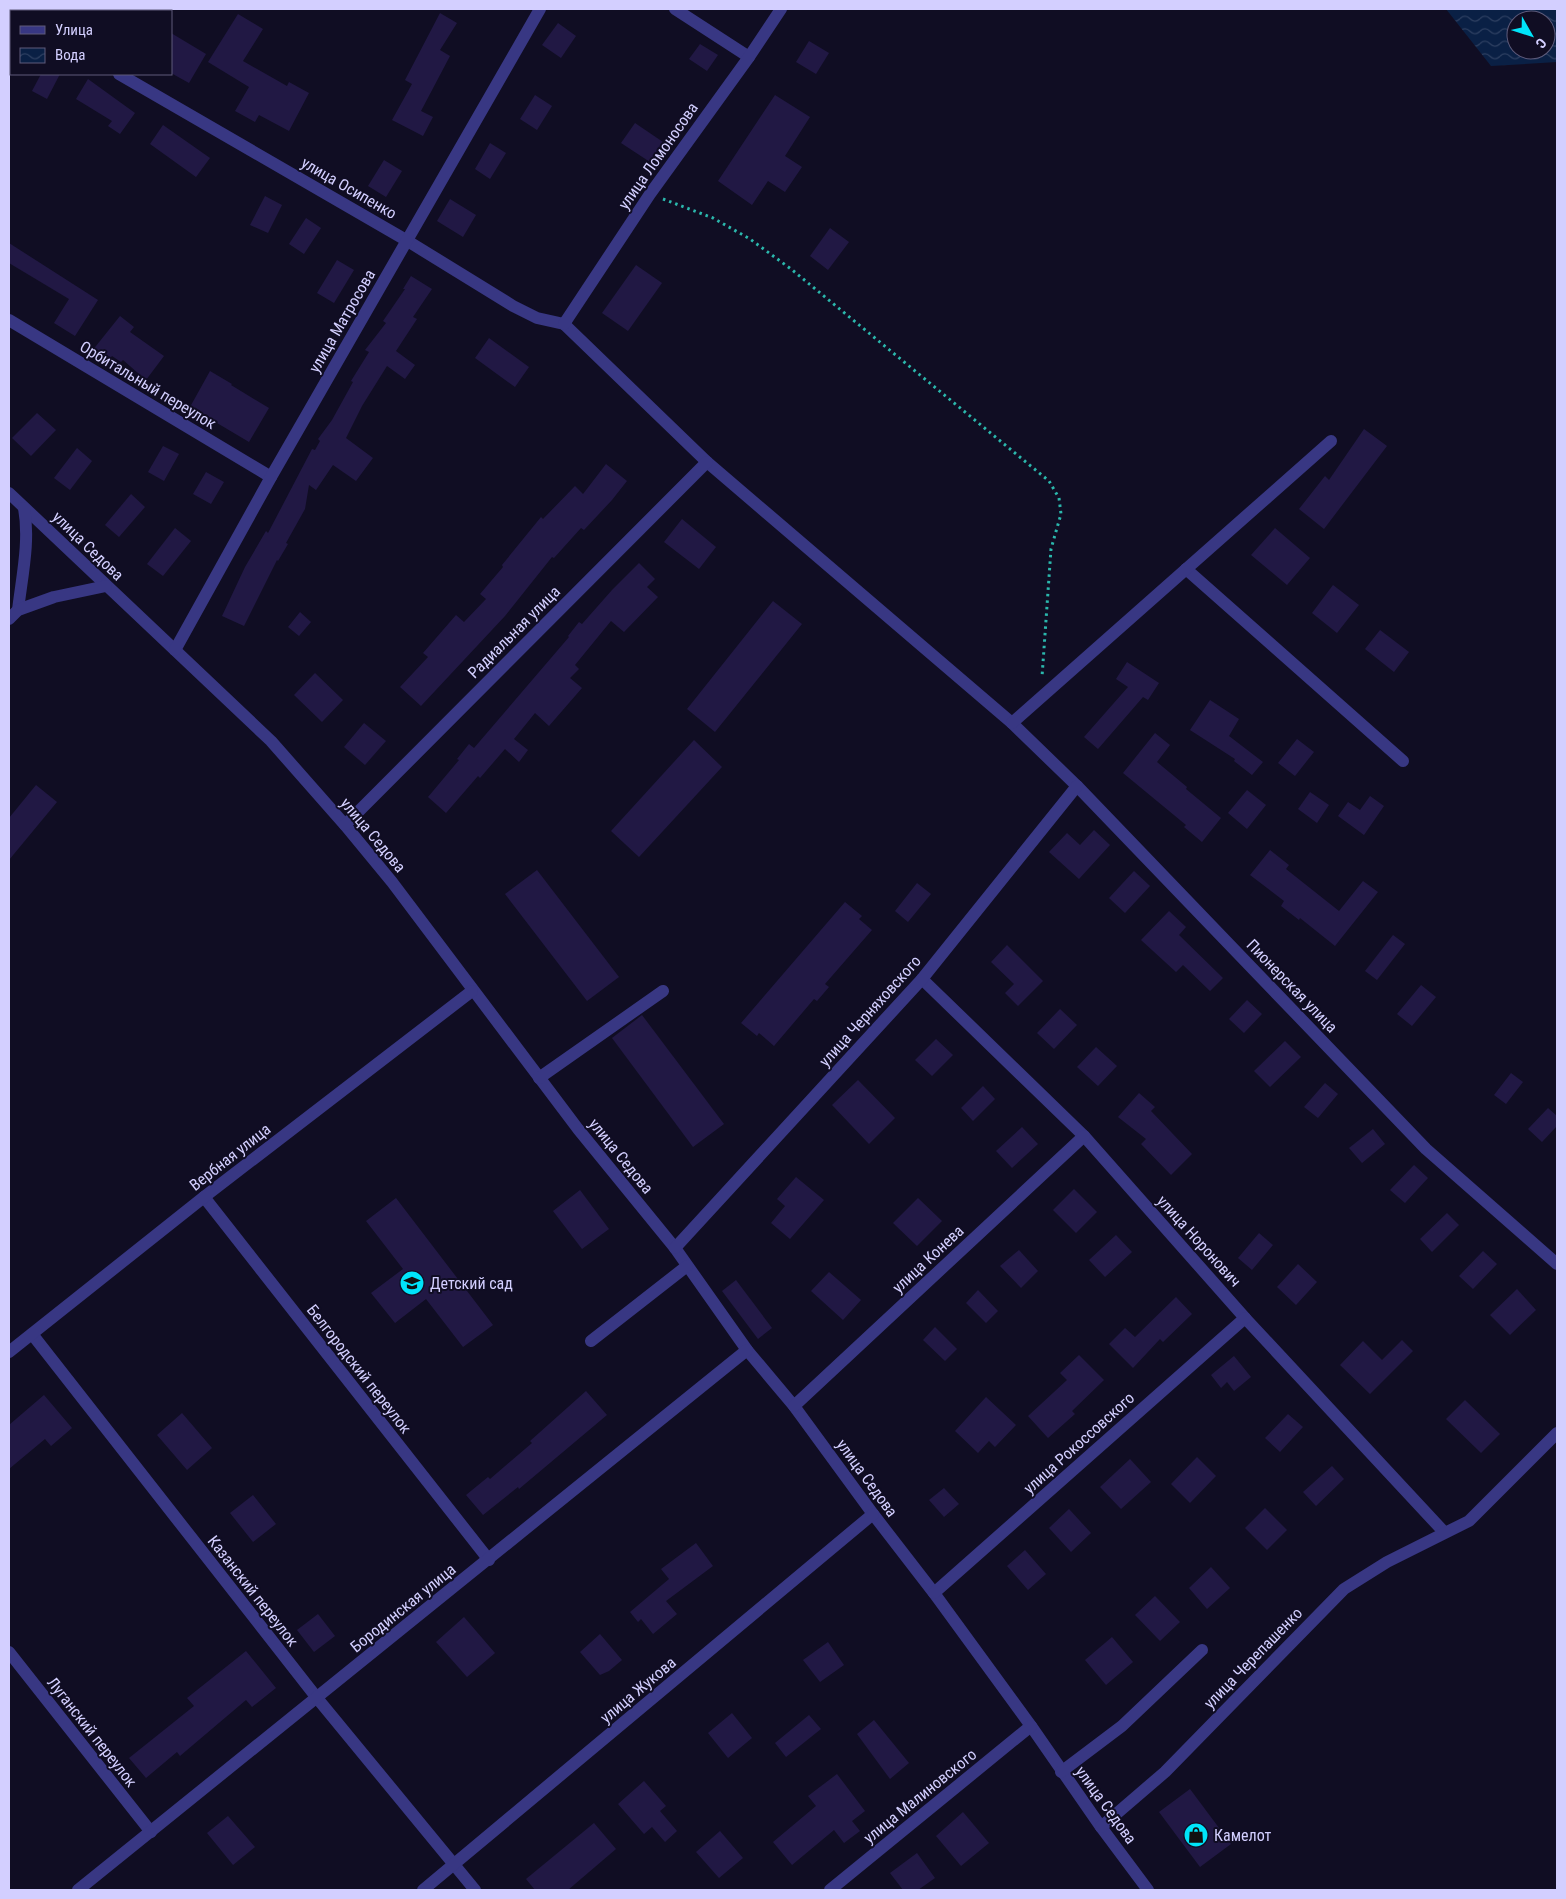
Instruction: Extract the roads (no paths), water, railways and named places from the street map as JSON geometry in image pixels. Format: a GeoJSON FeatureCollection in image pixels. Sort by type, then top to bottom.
{"type":"FeatureCollection","features":[{"type":"Feature","properties":{"kind":"street","name":"улица Матросова"},"geometry":{"type":"LineString","coordinates":[[175,650],[271,477],[540,9]]}},
{"type":"Feature","properties":{"kind":"street"},"geometry":{"type":"LineString","coordinates":[[675,9],[749,57]]}},
{"type":"Feature","properties":{"kind":"street","name":"улица Ломоносова"},"geometry":{"type":"LineString","coordinates":[[564,324],[650,194],[749,57],[781,9]]}},
{"type":"Feature","properties":{"kind":"street","name":"улица Осипенко"},"geometry":{"type":"LineString","coordinates":[[121,75],[406,240],[513,306],[537,318],[564,324]]}},
{"type":"Feature","properties":{"kind":"street","name":"Орбитальный переулок"},"geometry":{"type":"LineString","coordinates":[[9,320],[271,477]]}},
{"type":"Feature","properties":{"kind":"street","name":"Пионерская улица"},"geometry":{"type":"LineString","coordinates":[[564,324],[707,462],[1012,723],[1077,786],[1426,1149],[1557,1264]]}},
{"type":"Feature","properties":{"kind":"street"},"geometry":{"type":"LineString","coordinates":[[1012,723],[1332,441]]}},
{"type":"Feature","properties":{"kind":"street","name":"Радиальная улица"},"geometry":{"type":"LineString","coordinates":[[345,825],[707,462]]}},
{"type":"Feature","properties":{"kind":"street","name":"улица Седова"},"geometry":{"type":"LineString","coordinates":[[9,493],[271,741],[392,882],[472,991],[578,1129],[675,1248],[747,1350],[794,1406],[934,1593],[1031,1726],[1061,1772],[1148,1890]]}},
{"type":"Feature","properties":{"kind":"street"},"geometry":{"type":"LineString","coordinates":[[13,614],[25,557],[26,522],[24,508]]}},
{"type":"Feature","properties":{"kind":"street"},"geometry":{"type":"LineString","coordinates":[[1186,569],[1403,761]]}},
{"type":"Feature","properties":{"kind":"street"},"geometry":{"type":"LineString","coordinates":[[13,614],[54,596],[106,586]]}},
{"type":"Feature","properties":{"kind":"street","name":"улица Черняховского"},"geometry":{"type":"LineString","coordinates":[[675,1248],[922,979],[1077,786]]}},
{"type":"Feature","properties":{"kind":"street","name":"улица Норонович"},"geometry":{"type":"LineString","coordinates":[[922,979],[1084,1136],[1245,1318],[1444,1532]]}},
{"type":"Feature","properties":{"kind":"street","name":"Вербная улица"},"geometry":{"type":"LineString","coordinates":[[9,1352],[204,1198],[472,991]]}},
{"type":"Feature","properties":{"kind":"street"},"geometry":{"type":"LineString","coordinates":[[539,1078],[663,991]]}},
{"type":"Feature","properties":{"kind":"street","name":"улица Конева"},"geometry":{"type":"LineString","coordinates":[[794,1406],[1084,1136]]}},
{"type":"Feature","properties":{"kind":"street","name":"Белгородский переулок"},"geometry":{"type":"LineString","coordinates":[[204,1198],[489,1560]]}},
{"type":"Feature","properties":{"kind":"street"},"geometry":{"type":"LineString","coordinates":[[591,1341],[687,1266]]}},
{"type":"Feature","properties":{"kind":"street","name":"улица Рокоссовского"},"geometry":{"type":"LineString","coordinates":[[934,1593],[1245,1318]]}},
{"type":"Feature","properties":{"kind":"street","name":"Казанский переулок"},"geometry":{"type":"LineString","coordinates":[[32,1334],[317,1698],[475,1890]]}},
{"type":"Feature","properties":{"kind":"street","name":"Бородинская улица"},"geometry":{"type":"LineString","coordinates":[[78,1890],[747,1350]]}},
{"type":"Feature","properties":{"kind":"street","name":"улица Черепашенко"},"geometry":{"type":"LineString","coordinates":[[1101,1827],[1165,1772],[1344,1589],[1387,1562],[1469,1521],[1557,1433]]}},
{"type":"Feature","properties":{"kind":"street","name":"улица Жукова"},"geometry":{"type":"LineString","coordinates":[[423,1890],[873,1514]]}},
{"type":"Feature","properties":{"kind":"street"},"geometry":{"type":"LineString","coordinates":[[1061,1772],[1122,1726],[1202,1650]]}},
{"type":"Feature","properties":{"kind":"street","name":"Луганский переулок"},"geometry":{"type":"LineString","coordinates":[[9,1652],[151,1832]]}},
{"type":"Feature","properties":{"kind":"street","name":"улица Малиновского"},"geometry":{"type":"LineString","coordinates":[[830,1890],[1031,1726]]}},
{"type":"Feature","properties":{"kind":"water"},"geometry":{"type":"Polygon","coordinates":[[[1446,9],[1557,9],[1557,62],[1491,66],[1446,9]]]}},
{"type":"Feature","properties":{"kind":"place","name":"Детский сад"},"geometry":{"type":"Point","coordinates":[412,1283]}},
{"type":"Feature","properties":{"kind":"place","name":"Камелот"},"geometry":{"type":"Point","coordinates":[1196,1835]}}]}
